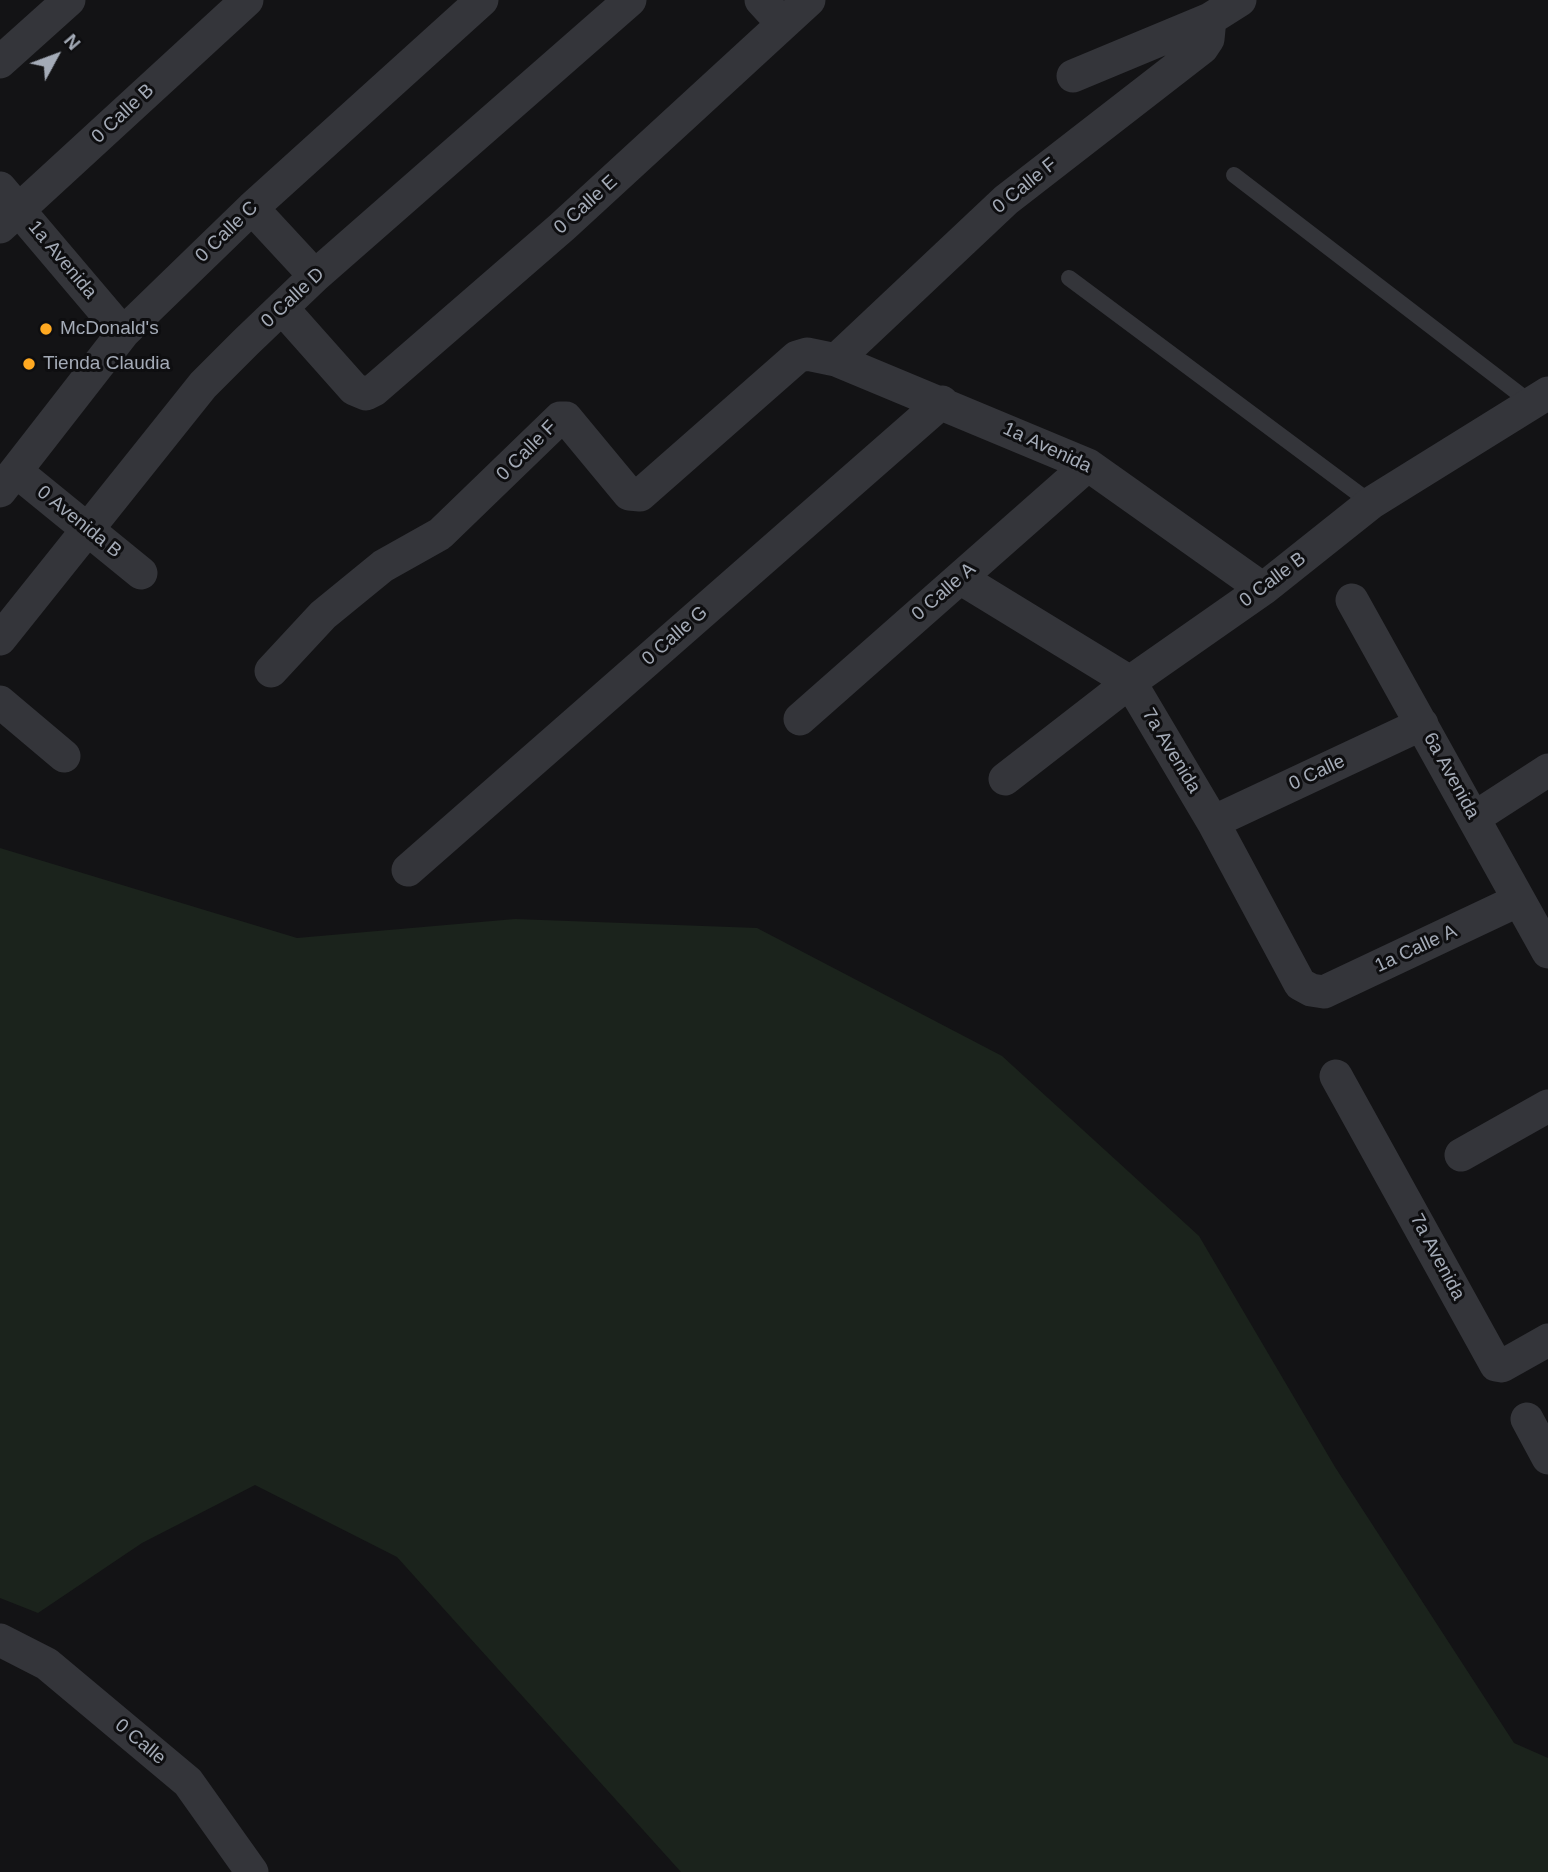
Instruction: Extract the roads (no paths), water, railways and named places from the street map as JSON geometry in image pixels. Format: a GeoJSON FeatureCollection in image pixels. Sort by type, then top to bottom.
{"type":"FeatureCollection","features":[{"type":"Feature","properties":{"kind":"street"},"geometry":{"type":"LineString","coordinates":[[0,62],[69,0]]}},
{"type":"Feature","properties":{"kind":"street","name":"0 Calle B"},"geometry":{"type":"LineString","coordinates":[[6,208],[247,0]]}},
{"type":"Feature","properties":{"kind":"street","name":"0 Calle C"},"geometry":{"type":"LineString","coordinates":[[8,481],[123,333],[252,208],[482,0]]}},
{"type":"Feature","properties":{"kind":"street","name":"0 Calle D"},"geometry":{"type":"LineString","coordinates":[[0,639],[203,386],[315,276],[630,0]]}},
{"type":"Feature","properties":{"kind":"street","name":"0 Calle E"},"geometry":{"type":"LineString","coordinates":[[282,308],[354,389],[366,394],[374,390],[562,227],[772,12],[808,0]]}},
{"type":"Feature","properties":{"kind":"street"},"geometry":{"type":"LineString","coordinates":[[1073,76],[1210,19],[1240,0]]}},
{"type":"Feature","properties":{"kind":"street","name":"0 Calle F"},"geometry":{"type":"LineString","coordinates":[[271,671],[323,615],[383,566],[440,534],[561,418],[566,418],[629,494],[640,495],[797,357],[822,357],[1006,200],[1202,48],[1208,39],[1210,19]]}},
{"type":"Feature","properties":{"kind":"street","name":"1a Avenida"},"geometry":{"type":"LineString","coordinates":[[6,208],[123,333]]}},
{"type":"Feature","properties":{"kind":"street"},"geometry":{"type":"LineString","coordinates":[[252,208],[315,276]]}},
{"type":"Feature","properties":{"kind":"street","name":"1a Avenida"},"geometry":{"type":"LineString","coordinates":[[822,357],[942,402],[1088,465],[1263,589]]}},
{"type":"Feature","properties":{"kind":"street","name":"0 Calle B"},"geometry":{"type":"LineString","coordinates":[[1005,779],[1130,682],[1263,589],[1371,503],[1540,398]]}},
{"type":"Feature","properties":{"kind":"street","name":"0 Calle G"},"geometry":{"type":"LineString","coordinates":[[408,870],[942,402]]}},
{"type":"Feature","properties":{"kind":"street","name":"0 Calle A"},"geometry":{"type":"LineString","coordinates":[[800,719],[1088,465]]}},
{"type":"Feature","properties":{"kind":"street","name":"0 Avenida B"},"geometry":{"type":"LineString","coordinates":[[8,481],[88,527],[141,573]]}},
{"type":"Feature","properties":{"kind":"street","name":"7a Avenida"},"geometry":{"type":"LineString","coordinates":[[960,578],[1130,682],[1213,822],[1300,984],[1311,990]]}},
{"type":"Feature","properties":{"kind":"street","name":"6a Avenida"},"geometry":{"type":"LineString","coordinates":[[1352,600],[1548,952]]}},
{"type":"Feature","properties":{"kind":"street"},"geometry":{"type":"LineString","coordinates":[[5,716],[64,756]]}},
{"type":"Feature","properties":{"kind":"street","name":"0 Calle"},"geometry":{"type":"LineString","coordinates":[[1213,822],[1422,724]]}},
{"type":"Feature","properties":{"kind":"street"},"geometry":{"type":"LineString","coordinates":[[1474,818],[1548,770]]}},
{"type":"Feature","properties":{"kind":"street","name":"1a Calle A"},"geometry":{"type":"LineString","coordinates":[[1311,990],[1324,992],[1519,900]]}},
{"type":"Feature","properties":{"kind":"street","name":"7a Avenida"},"geometry":{"type":"LineString","coordinates":[[1336,1076],[1496,1365],[1502,1367],[1548,1340]]}},
{"type":"Feature","properties":{"kind":"street"},"geometry":{"type":"LineString","coordinates":[[1461,1154],[1548,1106]]}},
{"type":"Feature","properties":{"kind":"street"},"geometry":{"type":"LineString","coordinates":[[1527,1419],[1548,1458]]}},
{"type":"Feature","properties":{"kind":"street","name":"0 Calle"},"geometry":{"type":"LineString","coordinates":[[0,1640],[47,1664],[188,1782],[252,1872]]}},
{"type":"Feature","properties":{"kind":"lane"},"geometry":{"type":"LineString","coordinates":[[1234,175],[1540,398]]}},
{"type":"Feature","properties":{"kind":"lane"},"geometry":{"type":"LineString","coordinates":[[1069,278],[1371,503]]}},
{"type":"Feature","properties":{"kind":"place","name":"McDonald's"},"geometry":{"type":"Point","coordinates":[46,329]}},
{"type":"Feature","properties":{"kind":"place","name":"Tienda Claudia"},"geometry":{"type":"Point","coordinates":[29,364]}}]}
